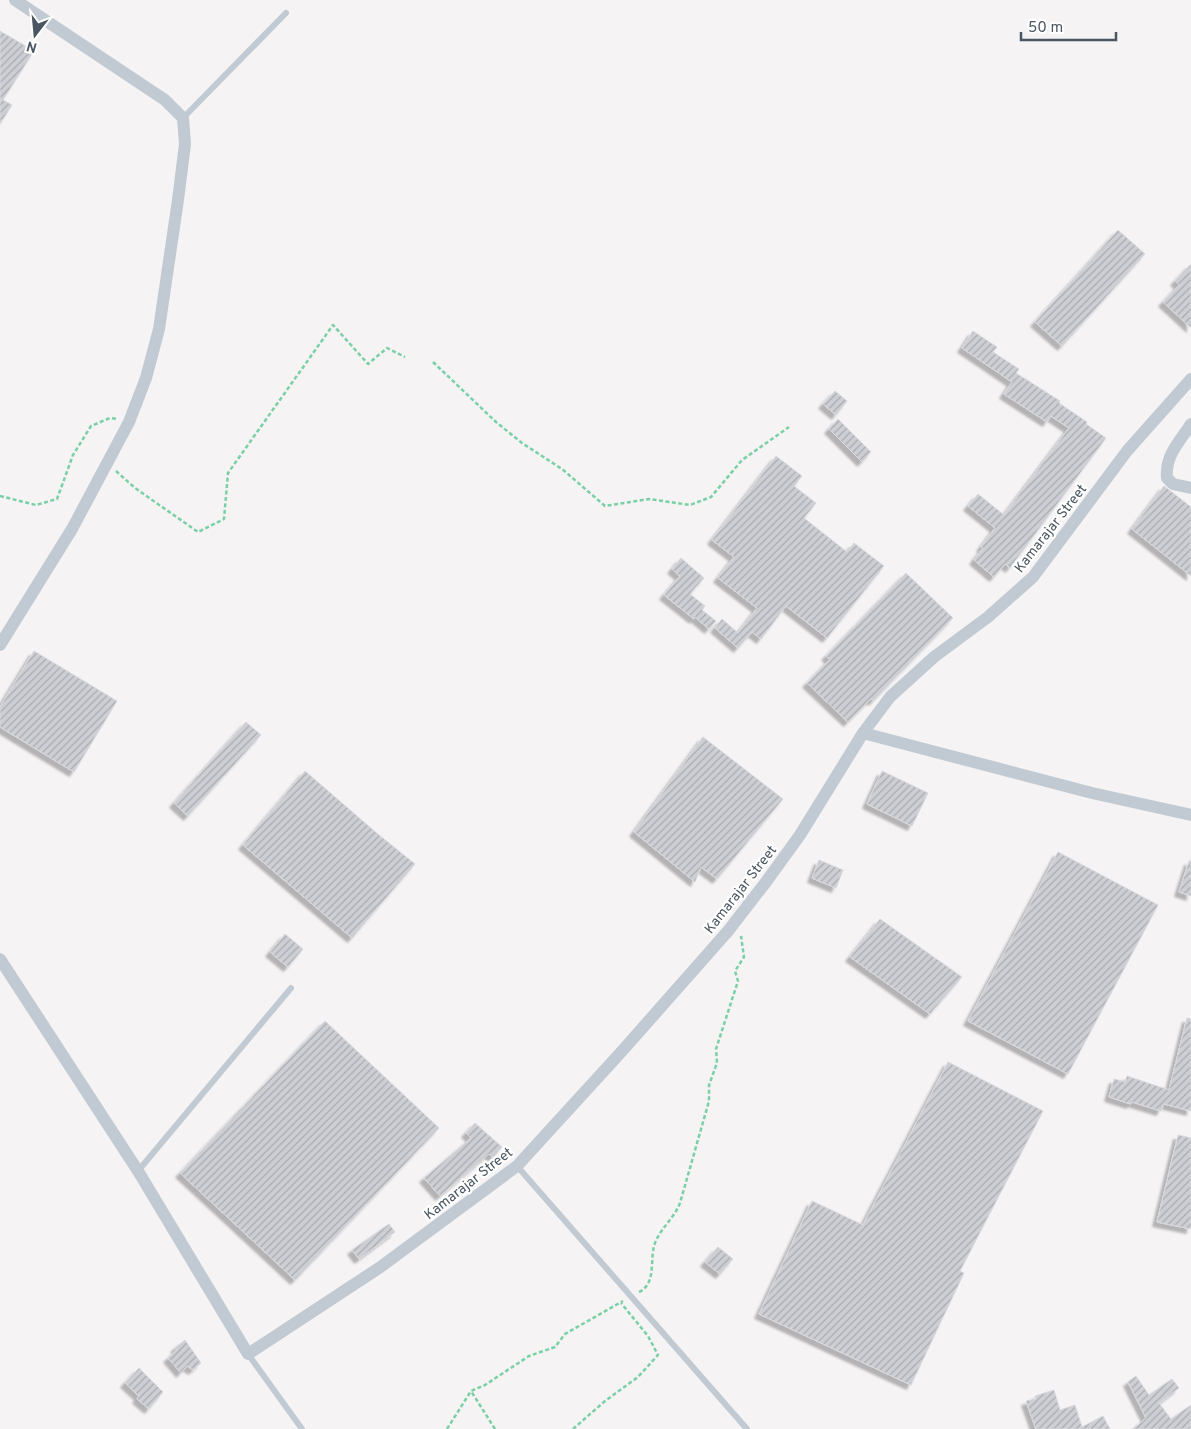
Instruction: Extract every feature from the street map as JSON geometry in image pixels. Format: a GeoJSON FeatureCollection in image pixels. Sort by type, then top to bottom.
{"type":"FeatureCollection","features":[{"type":"Feature","properties":{"kind":"street"},"geometry":{"type":"LineString","coordinates":[[0,646],[72,528],[129,422],[146,378],[159,329],[185,144],[184,118],[165,100],[15,0]]}},
{"type":"Feature","properties":{"kind":"street","name":"Kamarajar Street"},"geometry":{"type":"LineString","coordinates":[[248,1354],[379,1268],[517,1166],[623,1050],[736,921],[800,835],[863,733],[890,697],[934,656],[988,617],[1033,577],[1127,451],[1191,380]]}},
{"type":"Feature","properties":{"kind":"street"},"geometry":{"type":"LineString","coordinates":[[1191,424],[1170,455],[1166,467],[1167,478],[1173,484],[1191,488]]}},
{"type":"Feature","properties":{"kind":"street"},"geometry":{"type":"LineString","coordinates":[[863,733],[1092,793],[1191,815]]}},
{"type":"Feature","properties":{"kind":"street"},"geometry":{"type":"LineString","coordinates":[[0,959],[138,1171],[248,1354]]}},
{"type":"Feature","properties":{"kind":"lane"},"geometry":{"type":"LineString","coordinates":[[184,118],[286,13]]}},
{"type":"Feature","properties":{"kind":"lane"},"geometry":{"type":"LineString","coordinates":[[138,1171],[291,988]]}},
{"type":"Feature","properties":{"kind":"lane"},"geometry":{"type":"LineString","coordinates":[[517,1166],[747,1429]]}},
{"type":"Feature","properties":{"kind":"lane"},"geometry":{"type":"LineString","coordinates":[[248,1354],[302,1429]]}},
{"type":"Feature","properties":{"kind":"path"},"geometry":{"type":"LineString","coordinates":[[107,462],[135,488],[198,532],[224,519],[228,473],[333,325],[368,364],[387,348],[405,357]]}},
{"type":"Feature","properties":{"kind":"path"},"geometry":{"type":"LineString","coordinates":[[433,362],[496,422],[522,443],[562,469],[605,506],[649,499],[690,505],[711,497],[742,460],[789,427]]}},
{"type":"Feature","properties":{"kind":"path"},"geometry":{"type":"LineString","coordinates":[[0,496],[36,504],[57,499],[73,455],[91,426],[110,418],[129,422]]}},
{"type":"Feature","properties":{"kind":"path"},"geometry":{"type":"LineString","coordinates":[[447,1429],[471,1391],[485,1385],[529,1356],[555,1347],[565,1334],[621,1303],[649,1284],[654,1245],[660,1232],[677,1212],[680,1203],[709,1101],[709,1085],[717,1063],[716,1049],[738,981],[735,971],[744,957],[742,939],[736,921]]}},
{"type":"Feature","properties":{"kind":"path"},"geometry":{"type":"LineString","coordinates":[[573,1429],[605,1401],[638,1377],[658,1355],[648,1336],[621,1303]]}},
{"type":"Feature","properties":{"kind":"path"},"geometry":{"type":"LineString","coordinates":[[471,1391],[495,1429]]}},
{"type":"Feature","properties":{"kind":"building"},"geometry":{"type":"Polygon","coordinates":[[[0,31],[34,51],[3,100],[12,105],[0,124],[0,31]]]}},
{"type":"Feature","properties":{"kind":"building"},"geometry":{"type":"Polygon","coordinates":[[[1118,230],[1145,254],[1062,346],[1035,322],[1118,230]]]}},
{"type":"Feature","properties":{"kind":"building"},"geometry":{"type":"Polygon","coordinates":[[[1191,264],[1191,328],[1163,302],[1179,285],[1175,281],[1191,264]]]}},
{"type":"Feature","properties":{"kind":"building"},"geometry":{"type":"Polygon","coordinates":[[[973,331],[997,347],[993,352],[1019,369],[1016,373],[1060,401],[1059,403],[1106,438],[1010,568],[1005,564],[994,577],[974,560],[995,528],[968,506],[978,494],[1004,515],[1069,428],[1051,416],[1047,422],[1004,394],[1012,382],[962,348],[973,331]]]}},
{"type":"Feature","properties":{"kind":"building"},"geometry":{"type":"Polygon","coordinates":[[[835,391],[847,401],[836,415],[823,404],[835,391]]]}},
{"type":"Feature","properties":{"kind":"building"},"geometry":{"type":"Polygon","coordinates":[[[838,419],[871,452],[862,462],[829,429],[838,419]]]}},
{"type":"Feature","properties":{"kind":"building"},"geometry":{"type":"Polygon","coordinates":[[[776,456],[802,476],[794,486],[816,503],[804,518],[847,552],[854,543],[884,566],[827,638],[786,606],[761,639],[752,632],[738,648],[715,628],[722,619],[738,633],[757,608],[718,578],[734,557],[712,540],[776,456]]]}},
{"type":"Feature","properties":{"kind":"building"},"geometry":{"type":"Polygon","coordinates":[[[1164,486],[1191,507],[1191,576],[1132,529],[1164,486]]]}},
{"type":"Feature","properties":{"kind":"building"},"geometry":{"type":"Polygon","coordinates":[[[681,558],[704,578],[690,594],[705,606],[702,610],[716,621],[709,629],[664,595],[680,576],[672,569],[681,558]]]}},
{"type":"Feature","properties":{"kind":"building"},"geometry":{"type":"Polygon","coordinates":[[[906,573],[953,618],[873,701],[871,699],[848,722],[807,683],[830,659],[826,656],[906,573]]]}},
{"type":"Feature","properties":{"kind":"building"},"geometry":{"type":"Polygon","coordinates":[[[34,651],[117,701],[74,772],[0,727],[0,707],[34,651]]]}},
{"type":"Feature","properties":{"kind":"building"},"geometry":{"type":"Polygon","coordinates":[[[246,722],[261,735],[188,816],[174,803],[246,722]]]}},
{"type":"Feature","properties":{"kind":"building"},"geometry":{"type":"Polygon","coordinates":[[[703,737],[783,799],[717,879],[701,867],[695,882],[634,832],[703,737]]]}},
{"type":"Feature","properties":{"kind":"building"},"geometry":{"type":"Polygon","coordinates":[[[305,771],[415,864],[352,938],[243,845],[305,771]]]}},
{"type":"Feature","properties":{"kind":"building"},"geometry":{"type":"Polygon","coordinates":[[[882,771],[928,793],[912,826],[867,804],[882,771]]]}},
{"type":"Feature","properties":{"kind":"building"},"geometry":{"type":"Polygon","coordinates":[[[1058,852],[1158,905],[1068,1074],[968,1021],[1058,852]]]}},
{"type":"Feature","properties":{"kind":"building"},"geometry":{"type":"Polygon","coordinates":[[[819,860],[843,870],[836,888],[812,878],[819,860]]]}},
{"type":"Feature","properties":{"kind":"building"},"geometry":{"type":"Polygon","coordinates":[[[1189,861],[1191,861],[1191,896],[1179,892],[1189,861]]]}},
{"type":"Feature","properties":{"kind":"building"},"geometry":{"type":"Polygon","coordinates":[[[880,919],[962,977],[930,1014],[850,957],[880,919]]]}},
{"type":"Feature","properties":{"kind":"building"},"geometry":{"type":"Polygon","coordinates":[[[285,934],[303,949],[288,967],[270,952],[285,934]]]}},
{"type":"Feature","properties":{"kind":"building"},"geometry":{"type":"Polygon","coordinates":[[[1187,1018],[1191,1019],[1191,1111],[1164,1104],[1161,1111],[1109,1097],[1114,1079],[1125,1082],[1127,1076],[1169,1090],[1187,1018]]]}},
{"type":"Feature","properties":{"kind":"building"},"geometry":{"type":"Polygon","coordinates":[[[325,1021],[439,1128],[295,1280],[180,1173],[325,1021]]]}},
{"type":"Feature","properties":{"kind":"building"},"geometry":{"type":"Polygon","coordinates":[[[948,1062],[1043,1111],[960,1271],[964,1273],[911,1385],[759,1314],[812,1201],[863,1225],[948,1062]]]}},
{"type":"Feature","properties":{"kind":"building"},"geometry":{"type":"Polygon","coordinates":[[[475,1123],[502,1147],[493,1157],[489,1154],[440,1196],[424,1178],[471,1138],[466,1133],[475,1123]]]}},
{"type":"Feature","properties":{"kind":"building"},"geometry":{"type":"Polygon","coordinates":[[[1178,1135],[1191,1138],[1191,1229],[1157,1222],[1178,1135]]]}},
{"type":"Feature","properties":{"kind":"building"},"geometry":{"type":"Polygon","coordinates":[[[389,1224],[395,1232],[359,1259],[352,1250],[389,1224]]]}},
{"type":"Feature","properties":{"kind":"building"},"geometry":{"type":"Polygon","coordinates":[[[718,1247],[733,1259],[720,1274],[705,1262],[718,1247]]]}},
{"type":"Feature","properties":{"kind":"building"},"geometry":{"type":"Polygon","coordinates":[[[185,1340],[201,1363],[193,1370],[187,1366],[181,1373],[168,1358],[177,1350],[175,1348],[185,1340]]]}},
{"type":"Feature","properties":{"kind":"building"},"geometry":{"type":"Polygon","coordinates":[[[139,1368],[163,1392],[149,1409],[137,1399],[139,1396],[125,1383],[139,1368]]]}},
{"type":"Feature","properties":{"kind":"building"},"geometry":{"type":"Polygon","coordinates":[[[1136,1376],[1149,1395],[1172,1379],[1179,1388],[1159,1403],[1171,1419],[1191,1405],[1191,1429],[1133,1429],[1146,1418],[1128,1382],[1136,1376]]]}},
{"type":"Feature","properties":{"kind":"building"},"geometry":{"type":"Polygon","coordinates":[[[1054,1390],[1060,1410],[1075,1405],[1082,1427],[1103,1416],[1110,1429],[1036,1429],[1026,1401],[1036,1399],[1035,1396],[1054,1390]]]}}]}
